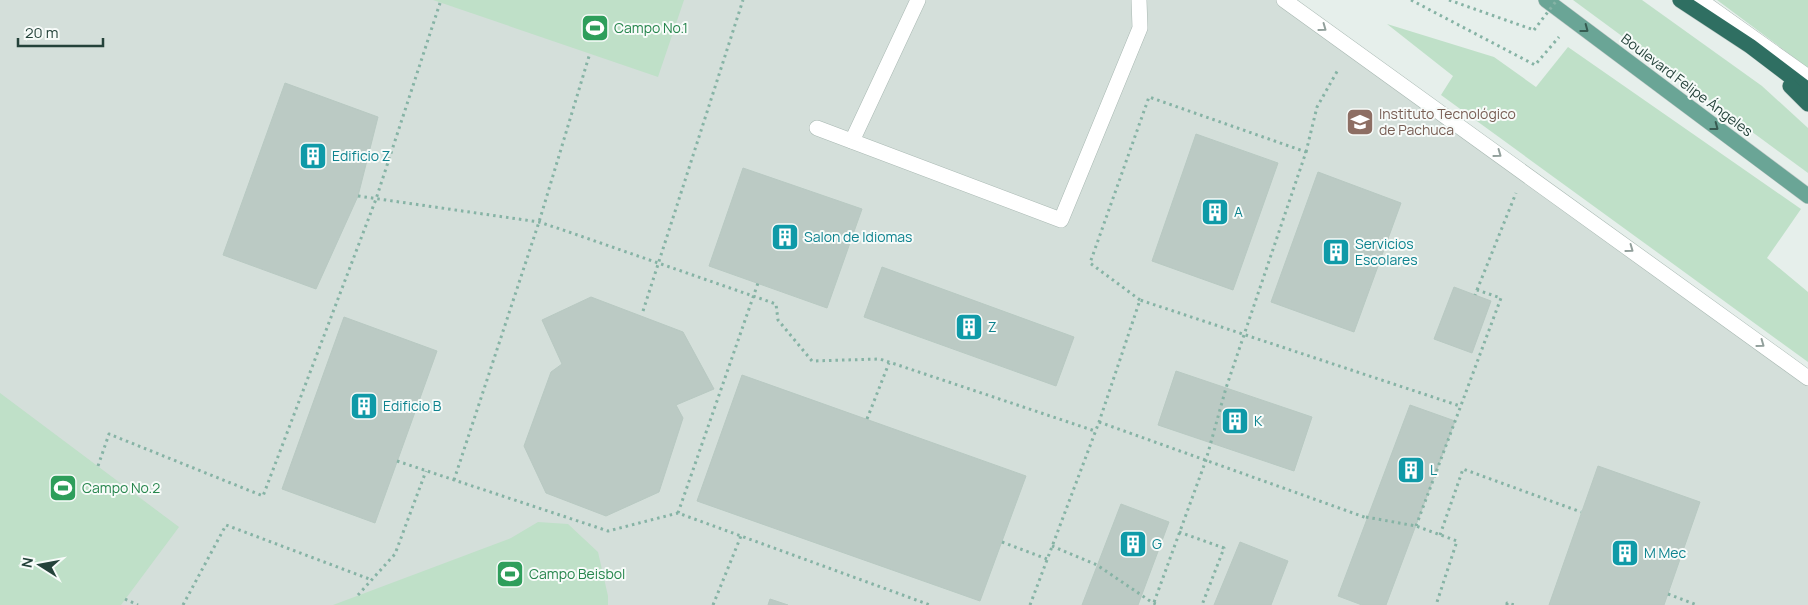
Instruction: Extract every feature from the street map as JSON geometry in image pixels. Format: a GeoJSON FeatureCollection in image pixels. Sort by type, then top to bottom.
{"type":"FeatureCollection","features":[{"type":"Feature","properties":{"kind":"highway"},"geometry":{"type":"LineString","coordinates":[[1680,0],[1750,46],[1808,90]]}},
{"type":"Feature","properties":{"kind":"highway"},"geometry":{"type":"LineString","coordinates":[[1750,46],[1808,104]]}},
{"type":"Feature","properties":{"kind":"main road","name":"Boulevard Felipe Ángeles"},"geometry":{"type":"LineString","coordinates":[[1546,0],[1808,196]]}},
{"type":"Feature","properties":{"kind":"street"},"geometry":{"type":"LineString","coordinates":[[852,141],[918,0]]}},
{"type":"Feature","properties":{"kind":"street"},"geometry":{"type":"LineString","coordinates":[[817,128],[1061,220],[1140,28],[1139,0]]}},
{"type":"Feature","properties":{"kind":"street"},"geometry":{"type":"LineString","coordinates":[[1284,0],[1808,378]]}},
{"type":"Feature","properties":{"kind":"street"},"geometry":{"type":"LineString","coordinates":[[1700,0],[1808,78]]}},
{"type":"Feature","properties":{"kind":"path"},"geometry":{"type":"LineString","coordinates":[[643,311],[743,0]]}},
{"type":"Feature","properties":{"kind":"path"},"geometry":{"type":"LineString","coordinates":[[1411,0],[1535,65],[1573,20]]}},
{"type":"Feature","properties":{"kind":"path"},"geometry":{"type":"LineString","coordinates":[[1449,0],[1534,30],[1557,0]]}},
{"type":"Feature","properties":{"kind":"path"},"geometry":{"type":"LineString","coordinates":[[98,466],[108,434],[263,496],[376,199],[440,2]]}},
{"type":"Feature","properties":{"kind":"path"},"geometry":{"type":"LineString","coordinates":[[1153,604],[1206,460],[1226,388],[1306,152],[1317,108],[1350,48]]}},
{"type":"Feature","properties":{"kind":"path"},"geometry":{"type":"LineString","coordinates":[[454,480],[538,222],[590,53]]}},
{"type":"Feature","properties":{"kind":"path"},"geometry":{"type":"LineString","coordinates":[[1306,152],[1149,97],[1090,263],[1140,300],[1460,406]]}},
{"type":"Feature","properties":{"kind":"path"},"geometry":{"type":"LineString","coordinates":[[1475,295],[1524,173]]}},
{"type":"Feature","properties":{"kind":"path"},"geometry":{"type":"LineString","coordinates":[[358,196],[538,222],[776,304],[778,320],[812,361],[880,360],[1096,431]]}},
{"type":"Feature","properties":{"kind":"path"},"geometry":{"type":"LineString","coordinates":[[678,513],[758,283]]}},
{"type":"Feature","properties":{"kind":"path"},"geometry":{"type":"LineString","coordinates":[[1416,526],[1501,298],[1477,290]]}},
{"type":"Feature","properties":{"kind":"path"},"geometry":{"type":"LineString","coordinates":[[1030,605],[1096,431],[1140,300]]}},
{"type":"Feature","properties":{"kind":"path"},"geometry":{"type":"LineString","coordinates":[[867,420],[889,363]]}},
{"type":"Feature","properties":{"kind":"path"},"geometry":{"type":"LineString","coordinates":[[1099,422],[1365,518],[1416,526],[1457,541],[1436,605]]}},
{"type":"Feature","properties":{"kind":"path"},"geometry":{"type":"LineString","coordinates":[[397,461],[608,531],[678,513],[930,605]]}},
{"type":"Feature","properties":{"kind":"path"},"geometry":{"type":"LineString","coordinates":[[1440,535],[1463,469],[1581,512]]}},
{"type":"Feature","properties":{"kind":"path"},"geometry":{"type":"LineString","coordinates":[[358,596],[395,554],[426,471]]}},
{"type":"Feature","properties":{"kind":"path"},"geometry":{"type":"LineString","coordinates":[[182,605],[226,525],[372,580]]}},
{"type":"Feature","properties":{"kind":"path"},"geometry":{"type":"LineString","coordinates":[[1179,532],[1224,548],[1202,605]]}},
{"type":"Feature","properties":{"kind":"path"},"geometry":{"type":"LineString","coordinates":[[713,605],[741,536]]}},
{"type":"Feature","properties":{"kind":"path"},"geometry":{"type":"LineString","coordinates":[[1002,542],[1048,559]]}},
{"type":"Feature","properties":{"kind":"path"},"geometry":{"type":"LineString","coordinates":[[1052,546],[1097,565],[1153,604],[1159,605]]}},
{"type":"Feature","properties":{"kind":"path"},"geometry":{"type":"LineString","coordinates":[[1668,594],[1697,605]]}},
{"type":"Feature","properties":{"kind":"path"},"geometry":{"type":"LineString","coordinates":[[125,599],[138,605]]}},
{"type":"Feature","properties":{"kind":"path"},"geometry":{"type":"LineString","coordinates":[[1506,605],[1507,603],[1515,605]]}},
{"type":"Feature","properties":{"kind":"shaded area"},"geometry":{"type":"Polygon","coordinates":[[[0,0],[1284,0],[1808,378],[1808,605],[0,605],[0,0]]]}},
{"type":"Feature","properties":{"kind":"green space","name":"Campo No.1"},"geometry":{"type":"Polygon","coordinates":[[[433,0],[684,0],[658,77],[433,0]]]}},
{"type":"Feature","properties":{"kind":"green space"},"geometry":{"type":"Polygon","coordinates":[[[1573,0],[1642,0],[1762,86],[1808,128],[1808,173],[1573,0]]]}},
{"type":"Feature","properties":{"kind":"green space"},"geometry":{"type":"Polygon","coordinates":[[[1717,0],[1808,0],[1808,68],[1717,0]]]}},
{"type":"Feature","properties":{"kind":"green space"},"geometry":{"type":"Polygon","coordinates":[[[1387,24],[1494,57],[1536,87],[1568,47],[1801,209],[1767,258],[1808,292],[1808,362],[1441,95],[1453,76],[1387,24]]]}},
{"type":"Feature","properties":{"kind":"green space","name":"Campo No.2"},"geometry":{"type":"Polygon","coordinates":[[[0,393],[179,527],[121,605],[0,605],[0,393]]]}},
{"type":"Feature","properties":{"kind":"green space","name":"Campo Beisbol"},"geometry":{"type":"Polygon","coordinates":[[[538,522],[568,524],[598,552],[608,596],[608,605],[333,605],[511,538],[538,522]]]}},
{"type":"Feature","properties":{"kind":"building","name":"Edificio Z"},"geometry":{"type":"Polygon","coordinates":[[[285,83],[378,117],[358,196],[316,289],[223,255],[285,83]]]}},
{"type":"Feature","properties":{"kind":"building","name":"A"},"geometry":{"type":"Polygon","coordinates":[[[1196,134],[1278,163],[1233,290],[1152,261],[1196,134]]]}},
{"type":"Feature","properties":{"kind":"building","name":"Salon de Idiomas"},"geometry":{"type":"Polygon","coordinates":[[[743,168],[862,209],[827,308],[709,266],[743,168]]]}},
{"type":"Feature","properties":{"kind":"building","name":"Servicios Escolares"},"geometry":{"type":"Polygon","coordinates":[[[1318,172],[1401,203],[1354,332],[1271,302],[1318,172]]]}},
{"type":"Feature","properties":{"kind":"building","name":"Z"},"geometry":{"type":"Polygon","coordinates":[[[882,267],[1074,337],[1056,386],[864,317],[882,267]]]}},
{"type":"Feature","properties":{"kind":"building"},"geometry":{"type":"Polygon","coordinates":[[[1454,287],[1491,301],[1472,353],[1434,339],[1454,287]]]}},
{"type":"Feature","properties":{"kind":"building"},"geometry":{"type":"Polygon","coordinates":[[[591,297],[683,332],[714,389],[676,405],[683,418],[659,492],[606,516],[546,493],[524,446],[551,372],[562,364],[542,320],[591,297]]]}},
{"type":"Feature","properties":{"kind":"building","name":"Edificio B"},"geometry":{"type":"Polygon","coordinates":[[[344,317],[437,351],[375,523],[282,489],[344,317]]]}},
{"type":"Feature","properties":{"kind":"building","name":"K"},"geometry":{"type":"Polygon","coordinates":[[[1176,371],[1312,417],[1294,471],[1158,425],[1176,371]]]}},
{"type":"Feature","properties":{"kind":"building"},"geometry":{"type":"Polygon","coordinates":[[[742,375],[1026,476],[980,601],[697,501],[742,375]]]}},
{"type":"Feature","properties":{"kind":"building","name":"L"},"geometry":{"type":"Polygon","coordinates":[[[1410,405],[1455,421],[1386,605],[1362,605],[1338,596],[1410,405]]]}},
{"type":"Feature","properties":{"kind":"building","name":"M Mec"},"geometry":{"type":"Polygon","coordinates":[[[1598,466],[1700,502],[1664,605],[1549,605],[1598,466]]]}},
{"type":"Feature","properties":{"kind":"building","name":"G"},"geometry":{"type":"Polygon","coordinates":[[[1121,504],[1169,522],[1138,605],[1082,605],[1121,504]]]}},
{"type":"Feature","properties":{"kind":"building"},"geometry":{"type":"Polygon","coordinates":[[[1240,542],[1288,561],[1271,605],[1214,605],[1240,542]]]}},
{"type":"Feature","properties":{"kind":"building"},"geometry":{"type":"Polygon","coordinates":[[[770,599],[788,605],[768,605],[770,599]]]}},
{"type":"Feature","properties":{"kind":"place","name":"Campo No.1"},"geometry":{"type":"Point","coordinates":[595,28]}},
{"type":"Feature","properties":{"kind":"place","name":"Instituto Tecnológico de Pachuca"},"geometry":{"type":"Point","coordinates":[1360,122]}},
{"type":"Feature","properties":{"kind":"place","name":"Edificio Z"},"geometry":{"type":"Point","coordinates":[313,156]}},
{"type":"Feature","properties":{"kind":"place","name":"A"},"geometry":{"type":"Point","coordinates":[1215,212]}},
{"type":"Feature","properties":{"kind":"place","name":"Salon de Idiomas"},"geometry":{"type":"Point","coordinates":[785,237]}},
{"type":"Feature","properties":{"kind":"place","name":"Servicios Escolares"},"geometry":{"type":"Point","coordinates":[1336,252]}},
{"type":"Feature","properties":{"kind":"place","name":"Z"},"geometry":{"type":"Point","coordinates":[969,327]}},
{"type":"Feature","properties":{"kind":"place","name":"Edificio B"},"geometry":{"type":"Point","coordinates":[364,406]}},
{"type":"Feature","properties":{"kind":"place","name":"K"},"geometry":{"type":"Point","coordinates":[1235,421]}},
{"type":"Feature","properties":{"kind":"place","name":"L"},"geometry":{"type":"Point","coordinates":[1411,470]}},
{"type":"Feature","properties":{"kind":"place","name":"Campo No.2"},"geometry":{"type":"Point","coordinates":[63,488]}},
{"type":"Feature","properties":{"kind":"place","name":"G"},"geometry":{"type":"Point","coordinates":[1133,544]}},
{"type":"Feature","properties":{"kind":"place","name":"M Mec"},"geometry":{"type":"Point","coordinates":[1625,553]}},
{"type":"Feature","properties":{"kind":"place","name":"Campo Beisbol"},"geometry":{"type":"Point","coordinates":[510,574]}}]}
